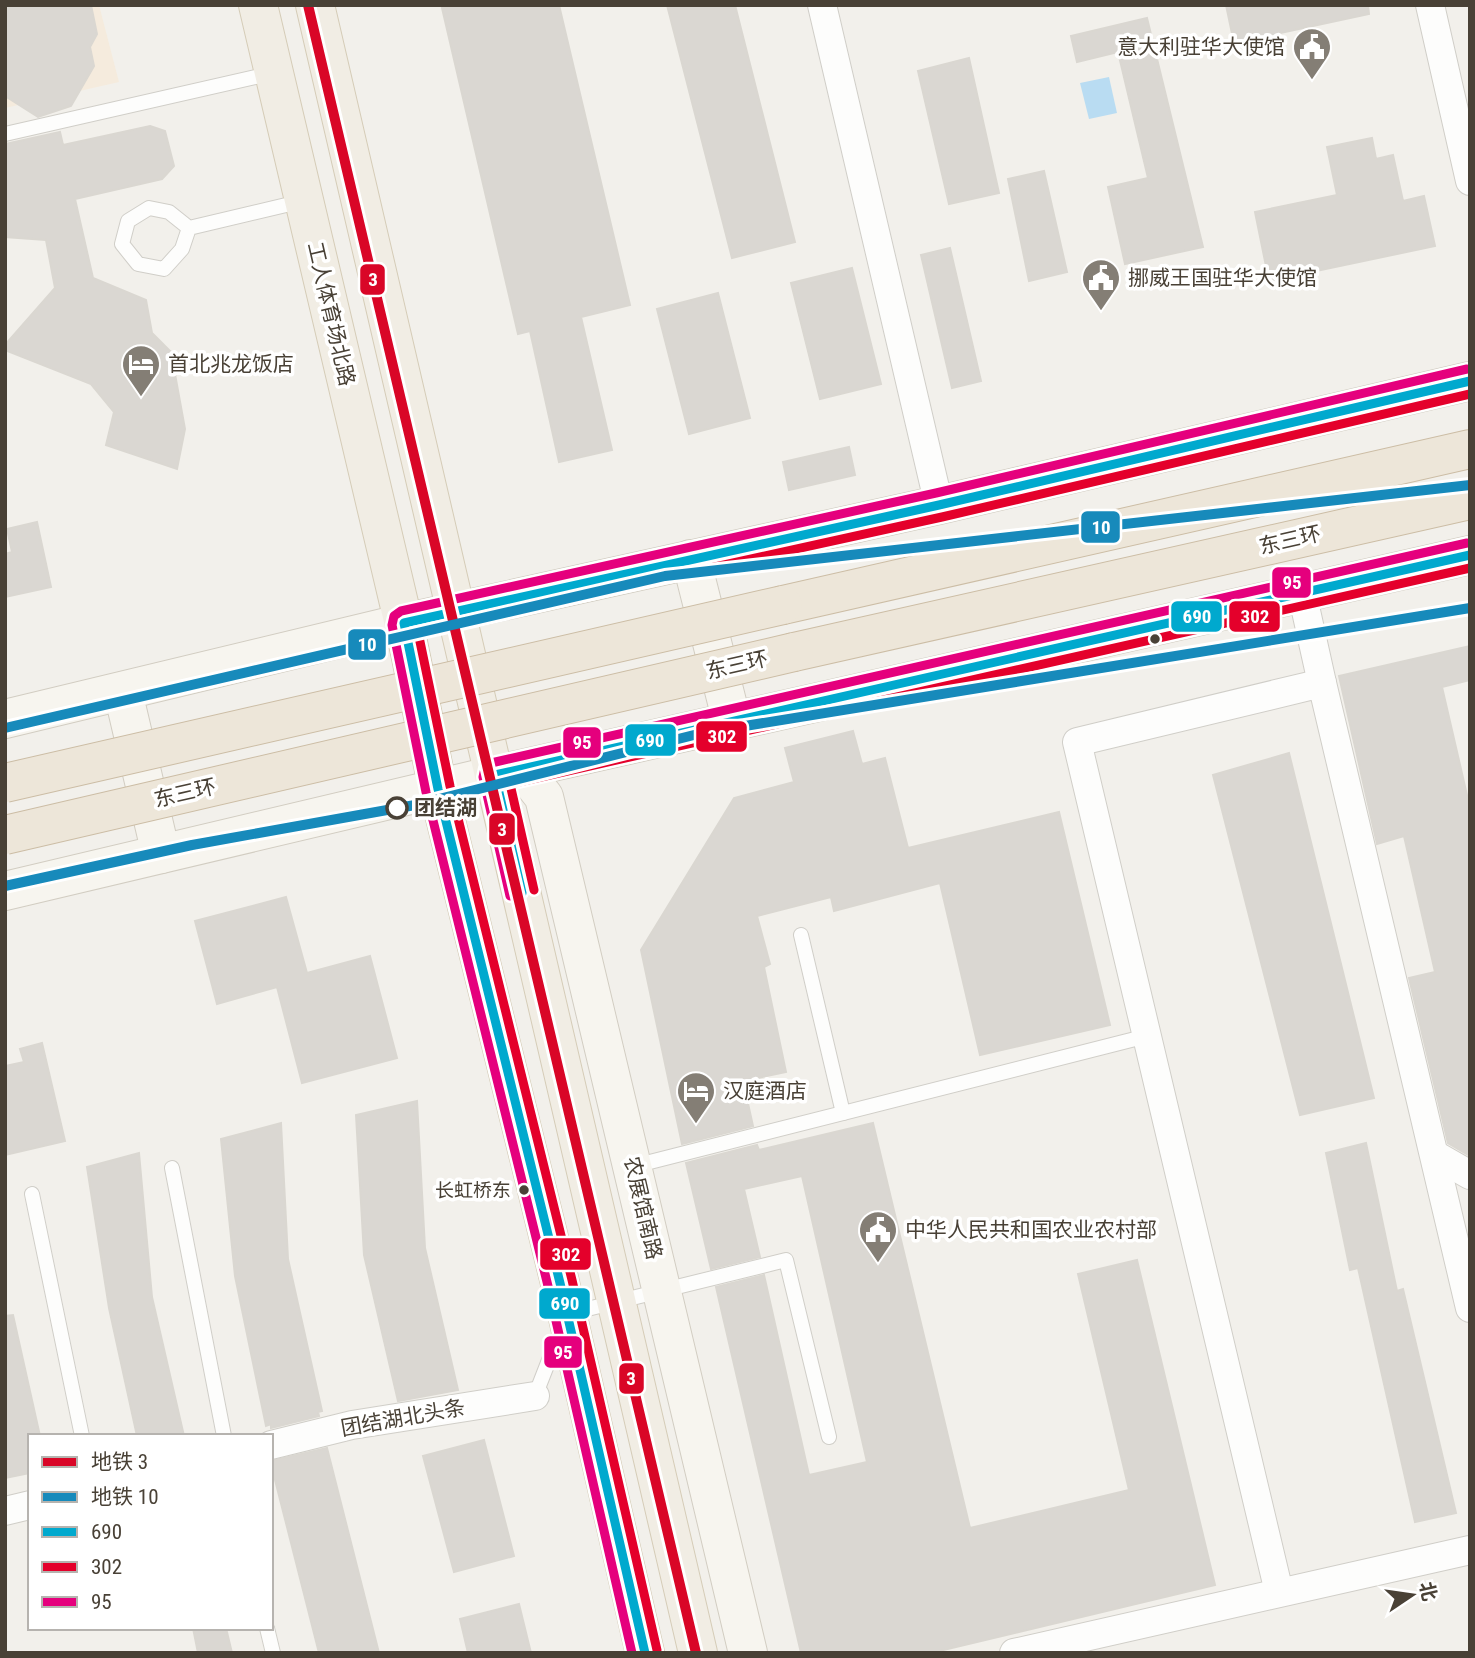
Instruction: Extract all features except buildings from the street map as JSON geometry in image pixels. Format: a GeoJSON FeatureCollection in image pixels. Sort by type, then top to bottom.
{"type":"FeatureCollection","features":[{"type":"Feature","properties":{"kind":"highway"},"geometry":{"type":"LineString","coordinates":[[5,783],[1470,449]]}},
{"type":"Feature","properties":{"kind":"highway","name":"东三环"},"geometry":{"type":"LineString","coordinates":[[5,835],[794,652],[1470,500]]}},
{"type":"Feature","properties":{"kind":"main road","name":"工人体育场北路"},"geometry":{"type":"LineString","coordinates":[[258,5],[404,623],[438,789]]}},
{"type":"Feature","properties":{"kind":"main road"},"geometry":{"type":"LineString","coordinates":[[315,5],[457,611],[509,772],[617,1302],[698,1653]]}},
{"type":"Feature","properties":{"kind":"main road"},"geometry":{"type":"LineString","coordinates":[[438,789],[567,1314],[645,1653]]}},
{"type":"Feature","properties":{"kind":"street"},"geometry":{"type":"LineString","coordinates":[[821,5],[939,505]]}},
{"type":"Feature","properties":{"kind":"street"},"geometry":{"type":"LineString","coordinates":[[1430,5],[1470,181]]}},
{"type":"Feature","properties":{"kind":"street"},"geometry":{"type":"LineString","coordinates":[[5,719],[404,623],[939,505],[1470,381]]}},
{"type":"Feature","properties":{"kind":"street"},"geometry":{"type":"LineString","coordinates":[[5,891],[509,772],[1470,555]]}},
{"type":"Feature","properties":{"kind":"street"},"geometry":{"type":"LineString","coordinates":[[691,559],[732,722]]}},
{"type":"Feature","properties":{"kind":"street"},"geometry":{"type":"LineString","coordinates":[[1302,593],[1470,1308]]}},
{"type":"Feature","properties":{"kind":"street"},"geometry":{"type":"LineString","coordinates":[[1279,1592],[1077,742],[1322,683]]}},
{"type":"Feature","properties":{"kind":"street"},"geometry":{"type":"LineString","coordinates":[[123,692],[161,854]]}},
{"type":"Feature","properties":{"kind":"street","name":"农展馆南路"},"geometry":{"type":"LineString","coordinates":[[509,772],[544,797],[748,1653]]}},
{"type":"Feature","properties":{"kind":"street"},"geometry":{"type":"LineString","coordinates":[[1434,1155],[1470,1175]]}},
{"type":"Feature","properties":{"kind":"street","name":"团结湖北头条"},"geometry":{"type":"LineString","coordinates":[[273,1445],[352,1425],[536,1396]]}},
{"type":"Feature","properties":{"kind":"street"},"geometry":{"type":"LineString","coordinates":[[5,1511],[28,1505]]}},
{"type":"Feature","properties":{"kind":"street"},"geometry":{"type":"LineString","coordinates":[[1014,1653],[1470,1550]]}},
{"type":"Feature","properties":{"kind":"lane"},"geometry":{"type":"LineString","coordinates":[[5,134],[275,73]]}},
{"type":"Feature","properties":{"kind":"lane"},"geometry":{"type":"LineString","coordinates":[[190,228],[304,200]]}},
{"type":"Feature","properties":{"kind":"lane"},"geometry":{"type":"LineString","coordinates":[[149,208],[169,212],[190,228],[182,249],[164,269],[138,264],[122,244],[128,221],[149,208]]}},
{"type":"Feature","properties":{"kind":"lane"},"geometry":{"type":"LineString","coordinates":[[801,935],[844,1113]]}},
{"type":"Feature","properties":{"kind":"lane"},"geometry":{"type":"LineString","coordinates":[[633,1167],[1147,1036]]}},
{"type":"Feature","properties":{"kind":"lane"},"geometry":{"type":"LineString","coordinates":[[172,1168],[224,1434]]}},
{"type":"Feature","properties":{"kind":"lane"},"geometry":{"type":"LineString","coordinates":[[32,1194],[82,1434]]}},
{"type":"Feature","properties":{"kind":"lane"},"geometry":{"type":"LineString","coordinates":[[536,1396],[567,1314],[786,1260],[829,1437]]}},
{"type":"Feature","properties":{"kind":"lane"},"geometry":{"type":"LineString","coordinates":[[267,1630],[273,1653]]}},
{"type":"Feature","properties":{"kind":"shaded area"},"geometry":{"type":"Polygon","coordinates":[[[5,5],[99,5],[119,82],[5,108],[5,5]]]}},
{"type":"Feature","properties":{"kind":"water"},"geometry":{"type":"Polygon","coordinates":[[[1109,77],[1117,113],[1089,119],[1080,83],[1109,77]]]}},
{"type":"Feature","properties":{"kind":"metro line","name":"3"},"geometry":{"type":"LineString","coordinates":[[308,5],[696,1653]]}},
{"type":"Feature","properties":{"kind":"metro line","name":"10"},"geometry":{"type":"LineString","coordinates":[[5,728],[665,576],[1470,485]]}},
{"type":"Feature","properties":{"kind":"metro line","name":"10"},"geometry":{"type":"LineString","coordinates":[[5,886],[192,845],[415,805],[702,733],[1470,608]]}},
{"type":"Feature","properties":{"kind":"transit line","name":"95"},"geometry":{"type":"LineString","coordinates":[[632,1653],[548,1286],[426,792],[392,625],[394,616],[401,611],[936,493],[1467,369]]}},
{"type":"Feature","properties":{"kind":"transit line","name":"690"},"geometry":{"type":"LineString","coordinates":[[645,1653],[560,1283],[438,789],[404,623],[939,505],[1470,381]]}},
{"type":"Feature","properties":{"kind":"transit line","name":"302"},"geometry":{"type":"LineString","coordinates":[[657,1650],[572,1280],[450,786],[418,632],[942,517],[1470,394]]}},
{"type":"Feature","properties":{"kind":"transit line","name":"95"},"geometry":{"type":"LineString","coordinates":[[510,896],[483,777],[485,768],[491,763],[1467,543]]}},
{"type":"Feature","properties":{"kind":"transit line","name":"690"},"geometry":{"type":"LineString","coordinates":[[522,893],[495,775],[1470,555]]}},
{"type":"Feature","properties":{"kind":"transit line","name":"302"},"geometry":{"type":"LineString","coordinates":[[534,890],[510,784],[1470,568]]}},
{"type":"Feature","properties":{"kind":"place","name":"意大利驻华大使馆"},"geometry":{"type":"Point","coordinates":[1312,81]}},
{"type":"Feature","properties":{"kind":"place","name":"挪威王国驻华大使馆"},"geometry":{"type":"Point","coordinates":[1101,312]}},
{"type":"Feature","properties":{"kind":"place","name":"首北兆龙饭店"},"geometry":{"type":"Point","coordinates":[141,398]}},
{"type":"Feature","properties":{"kind":"place","name":"团结湖"},"geometry":{"type":"Point","coordinates":[397,808]}},
{"type":"Feature","properties":{"kind":"place","name":"汉庭酒店"},"geometry":{"type":"Point","coordinates":[696,1125]}},
{"type":"Feature","properties":{"kind":"place","name":"长虹桥东"},"geometry":{"type":"Point","coordinates":[524,1190]}},
{"type":"Feature","properties":{"kind":"place","name":"中华人民共和国农业农村部"},"geometry":{"type":"Point","coordinates":[878,1264]}}]}
